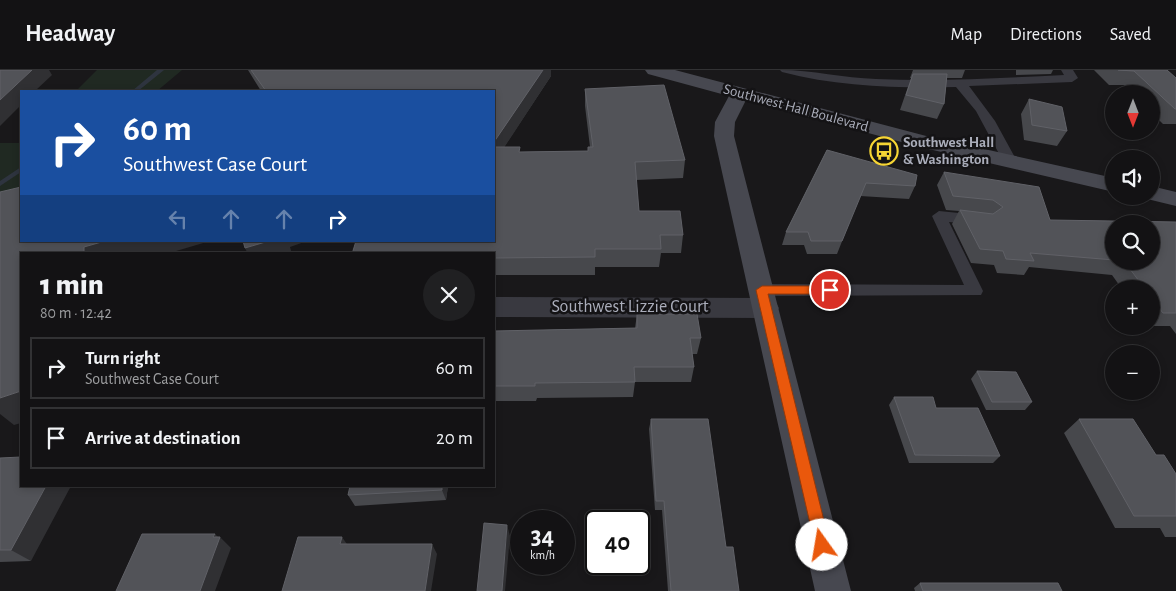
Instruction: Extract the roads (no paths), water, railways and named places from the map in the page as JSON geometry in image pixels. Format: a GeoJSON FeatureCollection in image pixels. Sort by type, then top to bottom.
{"type":"FeatureCollection","features":[{"type":"Feature","properties":{"kind":"street","name":"Southwest Hall Boulevard"},"geometry":{"type":"LineString","coordinates":[[654,70],[1011,163],[1105,183]]}},
{"type":"Feature","properties":{"kind":"street"},"geometry":{"type":"LineString","coordinates":[[740,93],[725,122],[724,136],[833,591]]}},
{"type":"Feature","properties":{"kind":"street"},"geometry":{"type":"LineString","coordinates":[[1160,195],[1176,199]]}},
{"type":"Feature","properties":{"kind":"street","name":"Southwest Lizzie Court"},"geometry":{"type":"LineString","coordinates":[[495,307],[764,299]]}},
{"type":"Feature","properties":{"kind":"lane"},"geometry":{"type":"LineString","coordinates":[[786,70],[823,79],[907,85],[1072,78],[1067,70]]}},
{"type":"Feature","properties":{"kind":"lane"},"geometry":{"type":"LineString","coordinates":[[959,82],[974,97],[991,124],[1011,163]]}},
{"type":"Feature","properties":{"kind":"lane"},"geometry":{"type":"LineString","coordinates":[[764,299],[926,291],[975,291],[939,216],[985,221]]}},
{"type":"Feature","properties":{"kind":"waterway"},"geometry":{"type":"LineString","coordinates":[[136,90],[161,70]]}},
{"type":"Feature","properties":{"kind":"waterway"},"geometry":{"type":"LineString","coordinates":[[0,184],[20,170]]}},
{"type":"Feature","properties":{"kind":"place","name":"Southwest Hall & Washington"},"geometry":{"type":"Point","coordinates":[884,151]}}]}
